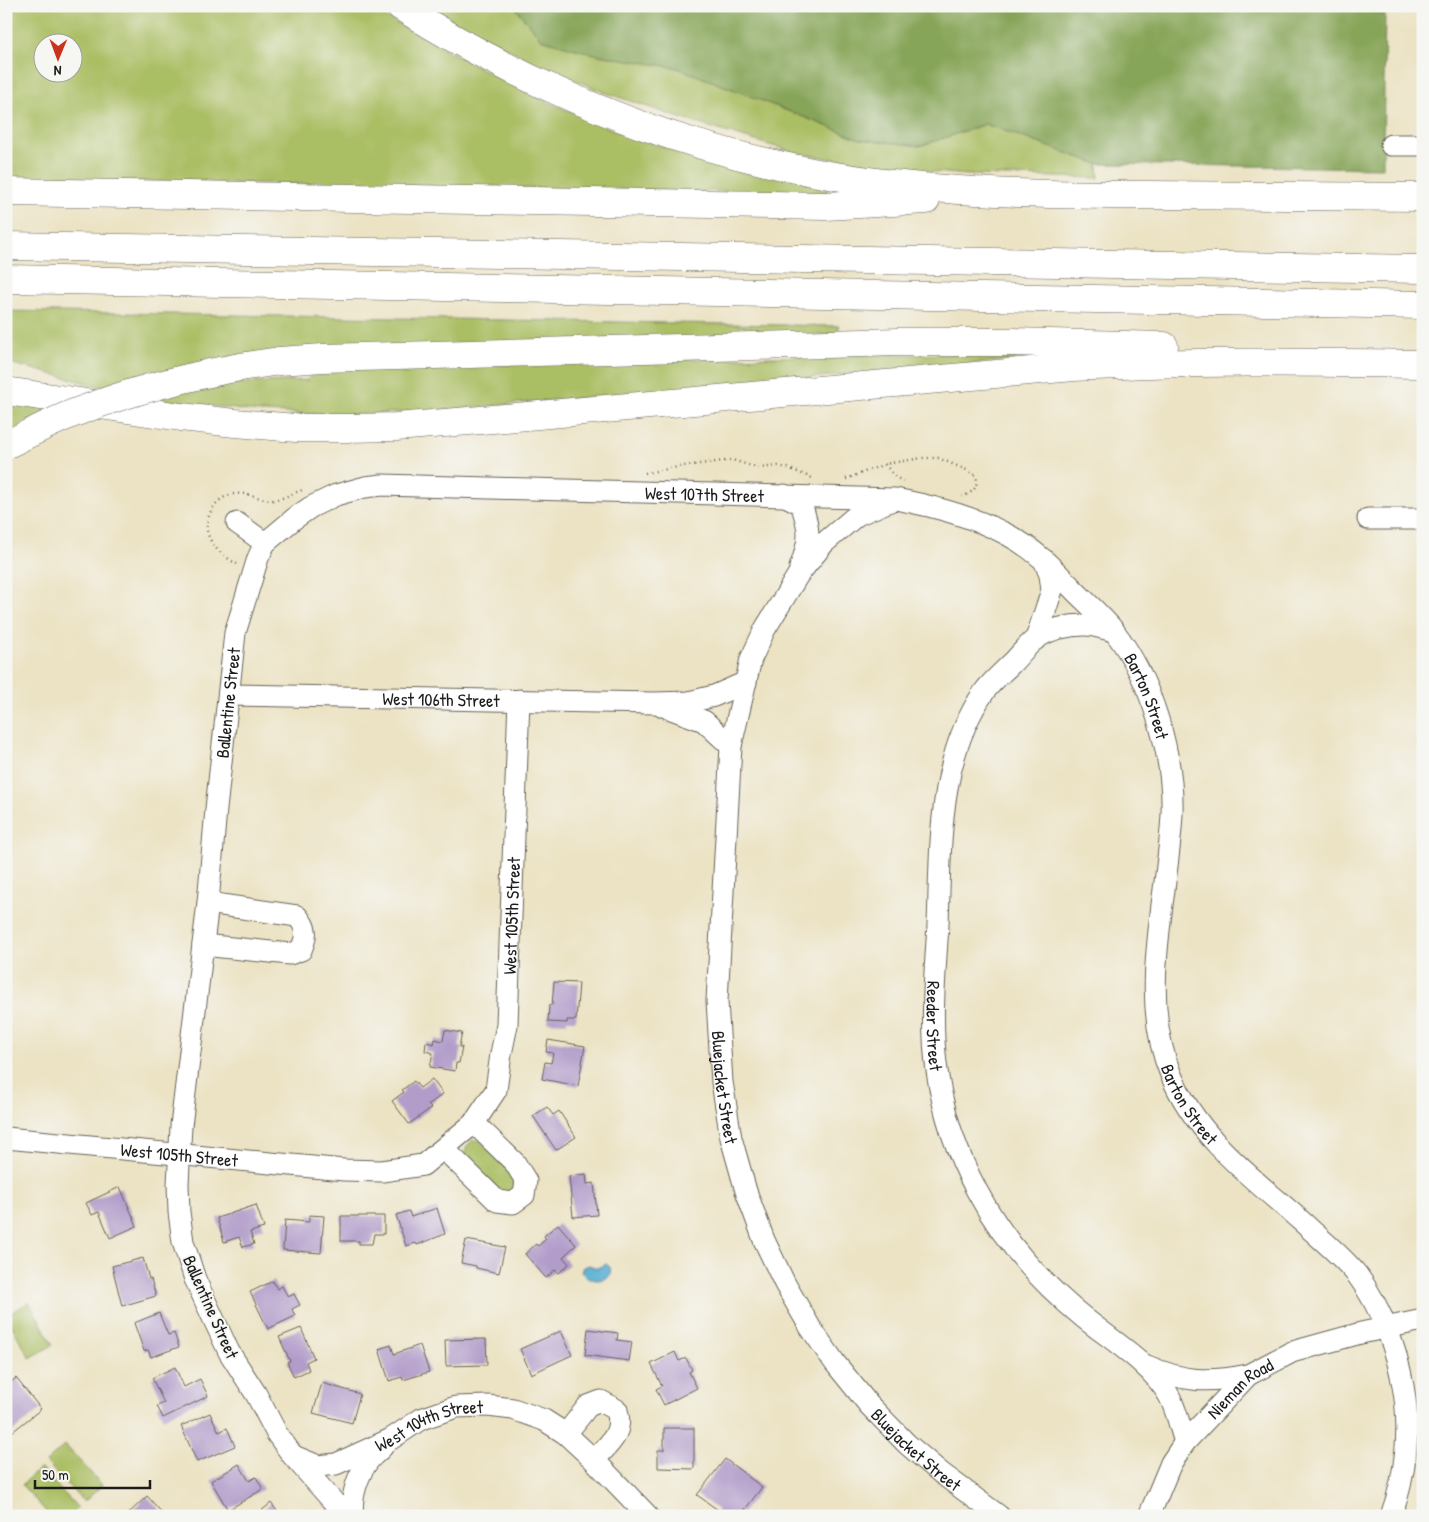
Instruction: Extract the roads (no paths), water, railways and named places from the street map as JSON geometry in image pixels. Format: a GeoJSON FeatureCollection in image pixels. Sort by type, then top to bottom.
{"type":"FeatureCollection","features":[{"type":"Feature","properties":{"kind":"highway"},"geometry":{"type":"LineString","coordinates":[[400,6],[493,60],[605,112],[675,137],[742,156],[840,176],[935,189],[1030,194],[1423,197]]}},
{"type":"Feature","properties":{"kind":"highway"},"geometry":{"type":"LineString","coordinates":[[6,192],[826,206],[1030,194]]}},
{"type":"Feature","properties":{"kind":"highway"},"geometry":{"type":"LineString","coordinates":[[6,246],[1423,270]]}},
{"type":"Feature","properties":{"kind":"highway"},"geometry":{"type":"LineString","coordinates":[[6,279],[1423,305]]}},
{"type":"Feature","properties":{"kind":"highway"},"geometry":{"type":"LineString","coordinates":[[6,445],[81,410],[133,392],[184,378],[240,367],[323,358],[899,342],[1013,342],[1284,349],[1339,363]]}},
{"type":"Feature","properties":{"kind":"highway"},"geometry":{"type":"LineString","coordinates":[[6,391],[190,418],[296,428],[386,427],[1074,367],[1155,363],[1423,364]]}},
{"type":"Feature","properties":{"kind":"highway"},"geometry":{"type":"LineString","coordinates":[[6,372],[123,407]]}},
{"type":"Feature","properties":{"kind":"street"},"geometry":{"type":"LineString","coordinates":[[1391,146],[1423,145]]}},
{"type":"Feature","properties":{"kind":"street","name":"West 107th Street"},"geometry":{"type":"LineString","coordinates":[[265,543],[294,518],[336,495],[365,487],[382,485],[784,495],[899,490],[936,506],[977,520],[1009,536],[1042,556],[1114,631]]}},
{"type":"Feature","properties":{"kind":"street","name":"Bluejacket Street"},"geometry":{"type":"LineString","coordinates":[[899,490],[857,515],[824,543],[798,575],[765,629],[751,659],[731,746],[717,1001],[722,1082],[732,1138],[746,1191],[764,1240],[810,1327],[835,1363],[870,1405],[907,1444],[941,1473],[999,1516]]}},
{"type":"Feature","properties":{"kind":"street","name":"Bluejacket Street"},"geometry":{"type":"LineString","coordinates":[[784,495],[801,504],[808,524],[807,548],[798,575]]}},
{"type":"Feature","properties":{"kind":"street"},"geometry":{"type":"LineString","coordinates":[[1368,518],[1423,519]]}},
{"type":"Feature","properties":{"kind":"street"},"geometry":{"type":"LineString","coordinates":[[237,523],[265,543]]}},
{"type":"Feature","properties":{"kind":"street","name":"Ballentine Street"},"geometry":{"type":"LineString","coordinates":[[265,543],[258,558],[235,633],[208,903],[181,1126],[178,1212],[183,1242],[196,1279],[229,1352],[256,1394],[277,1434],[293,1456],[346,1516]]}},
{"type":"Feature","properties":{"kind":"street","name":"Reeder Street"},"geometry":{"type":"LineString","coordinates":[[1036,638],[1052,590],[1050,575],[1042,556]]}},
{"type":"Feature","properties":{"kind":"street","name":"Reeder Street"},"geometry":{"type":"LineString","coordinates":[[1114,631],[1086,625],[1050,630],[1036,638],[985,690],[968,719],[955,752],[946,788],[942,830],[934,1038],[937,1072],[944,1106],[957,1147],[976,1190],[998,1226],[1022,1259],[1059,1297],[1144,1365],[1169,1395],[1184,1442]]}},
{"type":"Feature","properties":{"kind":"street","name":"Barton Street"},"geometry":{"type":"LineString","coordinates":[[1114,631],[1141,675],[1153,703],[1164,740],[1171,780],[1171,822],[1155,974],[1155,1010],[1160,1044],[1171,1076],[1186,1105],[1202,1128],[1221,1150],[1318,1236],[1358,1277],[1386,1328],[1400,1369],[1406,1402],[1407,1440],[1402,1476],[1391,1516]]}},
{"type":"Feature","properties":{"kind":"street","name":"West 106th Street"},"geometry":{"type":"LineString","coordinates":[[229,694],[654,703],[689,702],[714,696],[746,682]]}},
{"type":"Feature","properties":{"kind":"street","name":"West 105th Street"},"geometry":{"type":"LineString","coordinates":[[6,1138],[382,1172],[423,1165],[444,1149],[474,1123],[496,1090],[507,1025],[519,700]]}},
{"type":"Feature","properties":{"kind":"street","name":"West 106th Street"},"geometry":{"type":"LineString","coordinates":[[654,703],[704,721],[731,746]]}},
{"type":"Feature","properties":{"kind":"street"},"geometry":{"type":"LineString","coordinates":[[203,945],[290,954],[301,950],[306,937],[304,924],[297,916],[208,903]]}},
{"type":"Feature","properties":{"kind":"street"},"geometry":{"type":"LineString","coordinates":[[444,1149],[497,1201],[513,1203],[524,1195],[526,1181],[515,1163],[474,1123]]}},
{"type":"Feature","properties":{"kind":"street"},"geometry":{"type":"LineString","coordinates":[[1386,1328],[1423,1320]]}},
{"type":"Feature","properties":{"kind":"street","name":"Nieman Road"},"geometry":{"type":"LineString","coordinates":[[1149,1516],[1171,1463],[1184,1442],[1248,1375],[1292,1352],[1386,1328]]}},
{"type":"Feature","properties":{"kind":"street","name":"Reeder Street"},"geometry":{"type":"LineString","coordinates":[[1144,1365],[1170,1376],[1191,1380],[1226,1380],[1248,1375]]}},
{"type":"Feature","properties":{"kind":"street"},"geometry":{"type":"LineString","coordinates":[[566,1434],[588,1406],[601,1401],[617,1410],[620,1419],[618,1432],[594,1460]]}},
{"type":"Feature","properties":{"kind":"street","name":"West 104th Street"},"geometry":{"type":"LineString","coordinates":[[293,1456],[318,1466],[336,1464],[391,1439],[421,1419],[456,1407],[488,1406],[512,1409],[544,1420],[566,1434],[648,1516]]}},
{"type":"Feature","properties":{"kind":"street"},"geometry":{"type":"LineString","coordinates":[[353,1516],[352,1510],[357,1484],[368,1461],[391,1439]]}},
{"type":"Feature","properties":{"kind":"water"},"geometry":{"type":"Polygon","coordinates":[[[606,1264],[610,1267],[611,1274],[603,1279],[591,1279],[581,1272],[583,1267],[589,1265],[597,1268],[606,1264]]]}}]}
